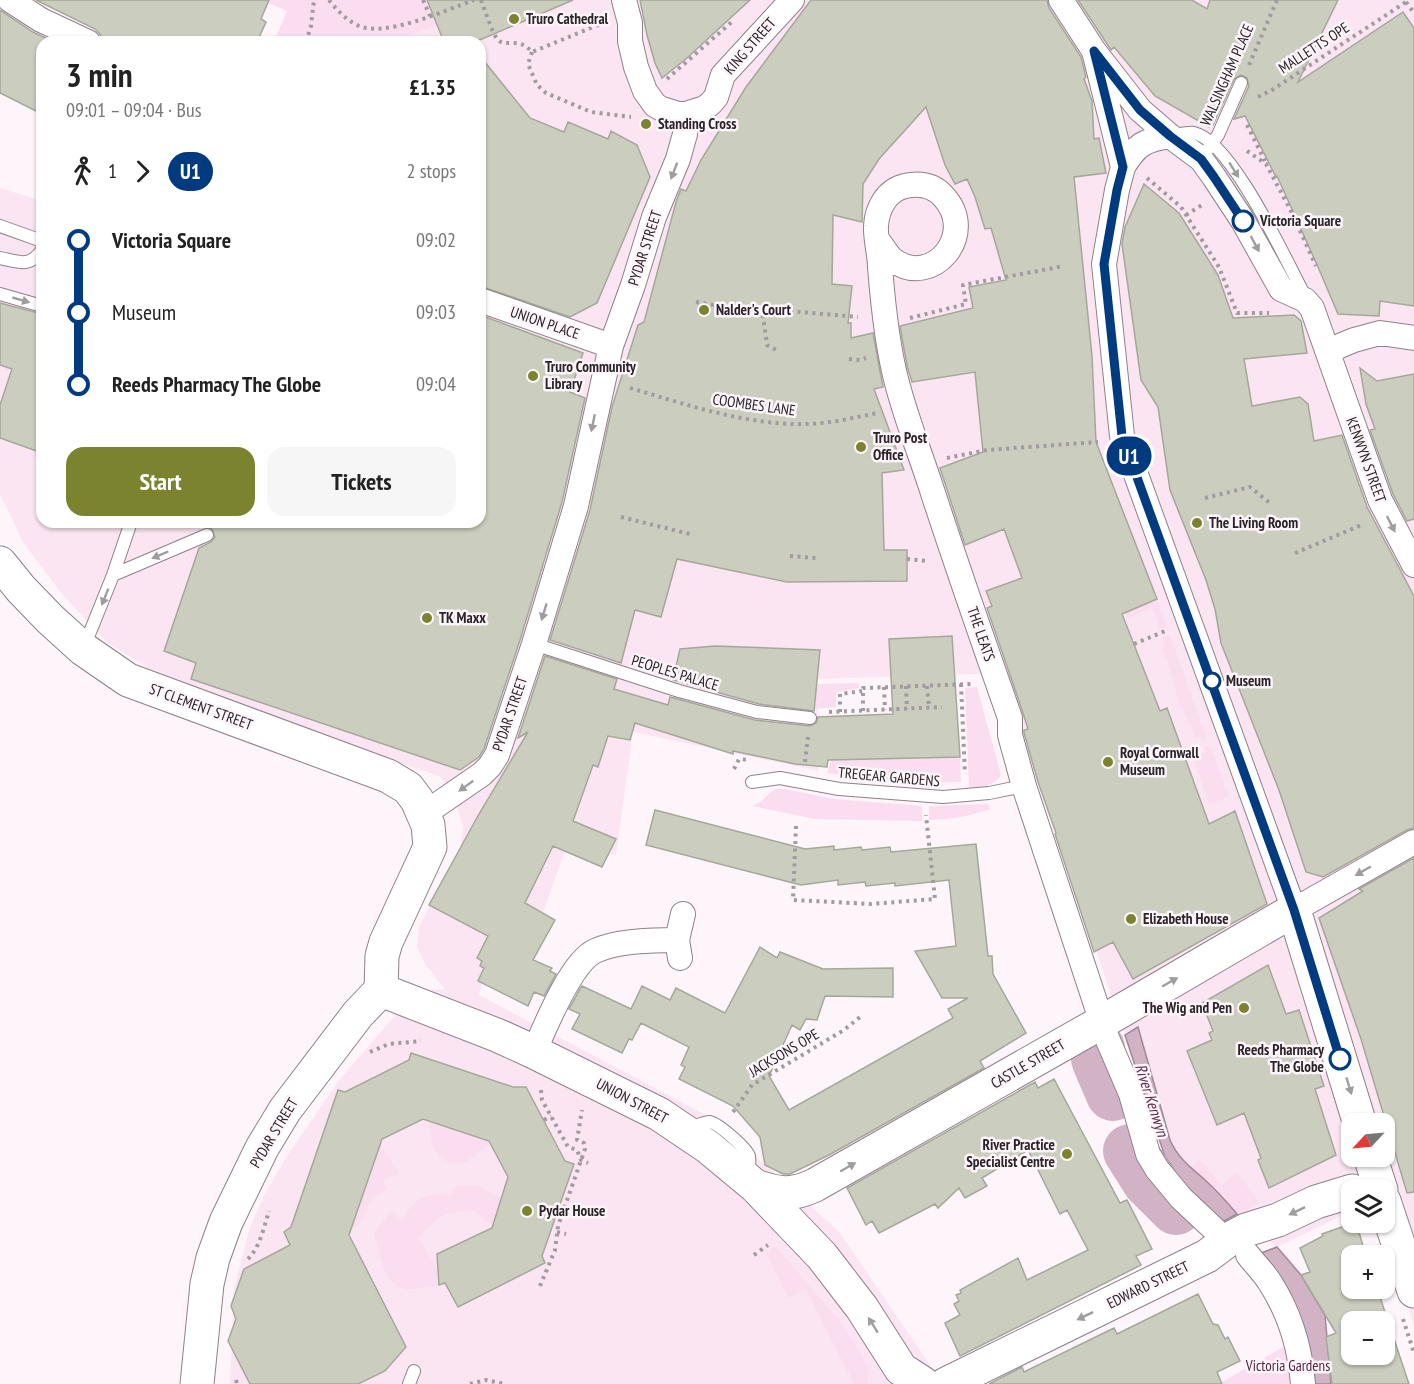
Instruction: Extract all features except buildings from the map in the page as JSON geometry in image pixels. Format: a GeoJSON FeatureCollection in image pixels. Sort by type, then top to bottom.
{"type":"FeatureCollection","features":[{"type":"Feature","properties":{"kind":"street"},"geometry":{"type":"LineString","coordinates":[[10,0],[41,20],[75,36]]}},
{"type":"Feature","properties":{"kind":"street","name":"KING STREET"},"geometry":{"type":"LineString","coordinates":[[686,114],[705,108],[711,103],[716,97],[723,75],[792,0]]}},
{"type":"Feature","properties":{"kind":"street"},"geometry":{"type":"LineString","coordinates":[[1061,0],[1094,51],[1140,110],[1170,136],[1206,152],[1214,177],[1243,221],[1275,282],[1281,289],[1305,300],[1311,308],[1328,351],[1354,340],[1380,333],[1414,338]]}},
{"type":"Feature","properties":{"kind":"street"},"geometry":{"type":"LineString","coordinates":[[626,7],[630,23],[630,41],[639,80],[650,99],[662,109],[686,114]]}},
{"type":"Feature","properties":{"kind":"street"},"geometry":{"type":"LineString","coordinates":[[1094,51],[1132,170]]}},
{"type":"Feature","properties":{"kind":"street","name":"PYDAR STREET"},"geometry":{"type":"LineString","coordinates":[[424,814],[463,789],[490,766],[497,755],[576,506],[611,346],[654,217],[678,159],[685,134],[686,114]]}},
{"type":"Feature","properties":{"kind":"street"},"geometry":{"type":"LineString","coordinates":[[1170,136],[1150,140],[1134,149],[1132,170],[1117,190],[1104,264],[1122,436],[1294,910],[1357,1113]]}},
{"type":"Feature","properties":{"kind":"street","name":"THE LEATS"},"geometry":{"type":"LineString","coordinates":[[879,242],[886,321],[897,384],[1010,718],[1010,735],[1024,786],[1102,1022],[1125,1079],[1148,1154],[1180,1198],[1215,1230]]}},
{"type":"Feature","properties":{"kind":"street","name":"UNION PLACE"},"geometry":{"type":"LineString","coordinates":[[486,302],[611,346]]}},
{"type":"Feature","properties":{"kind":"street","name":"KENWYN STREET"},"geometry":{"type":"LineString","coordinates":[[1328,351],[1380,500],[1414,565]]}},
{"type":"Feature","properties":{"kind":"street","name":"ST CLEMENT STREET"},"geometry":{"type":"LineString","coordinates":[[0,563],[21,589],[83,649],[128,680],[388,776],[408,789],[424,814]]}},
{"type":"Feature","properties":{"kind":"street"},"geometry":{"type":"LineString","coordinates":[[381,990],[382,956],[386,942],[430,847],[430,835],[424,814]]}},
{"type":"Feature","properties":{"kind":"street"},"geometry":{"type":"LineString","coordinates":[[1294,910],[1414,842]]}},
{"type":"Feature","properties":{"kind":"street","name":"CASTLE STREET"},"geometry":{"type":"LineString","coordinates":[[752,1183],[786,1193],[801,1192],[815,1185],[1294,910]]}},
{"type":"Feature","properties":{"kind":"street"},"geometry":{"type":"LineString","coordinates":[[534,1052],[570,978],[588,956],[609,947],[679,949],[683,914]]}},
{"type":"Feature","properties":{"kind":"street","name":"PYDAR STREET"},"geometry":{"type":"LineString","coordinates":[[197,1384],[207,1284],[213,1258],[226,1222],[262,1148],[285,1110],[358,1014],[381,990]]}},
{"type":"Feature","properties":{"kind":"street","name":"UNION STREET"},"geometry":{"type":"LineString","coordinates":[[381,990],[499,1036],[659,1114],[708,1147],[752,1183],[840,1277]]}},
{"type":"Feature","properties":{"kind":"street","name":"UNION STREET"},"geometry":{"type":"LineString","coordinates":[[815,1185],[811,1200],[813,1218],[822,1242],[840,1277],[891,1368],[901,1369],[924,1384]]}},
{"type":"Feature","properties":{"kind":"street","name":"EDWARD STREET"},"geometry":{"type":"LineString","coordinates":[[946,1384],[1207,1256],[1230,1238],[1246,1230],[1278,1220],[1316,1202],[1341,1195]]}},
{"type":"Feature","properties":{"kind":"street"},"geometry":{"type":"LineString","coordinates":[[1390,1233],[1414,1291]]}},
{"type":"Feature","properties":{"kind":"street"},"geometry":{"type":"LineString","coordinates":[[1248,1255],[1268,1279],[1288,1316],[1300,1354],[1303,1384]]}},
{"type":"Feature","properties":{"kind":"lane","name":"WALSINGHAM PLACE"},"geometry":{"type":"LineString","coordinates":[[1206,152],[1234,109],[1241,83]]}},
{"type":"Feature","properties":{"kind":"lane"},"geometry":{"type":"LineString","coordinates":[[0,226],[36,239]]}},
{"type":"Feature","properties":{"kind":"lane"},"geometry":{"type":"LineString","coordinates":[[0,258],[21,263],[36,259]]}},
{"type":"Feature","properties":{"kind":"lane"},"geometry":{"type":"LineString","coordinates":[[0,294],[36,304]]}},
{"type":"Feature","properties":{"kind":"lane"},"geometry":{"type":"LineString","coordinates":[[83,649],[114,575],[129,528]]}},
{"type":"Feature","properties":{"kind":"lane"},"geometry":{"type":"LineString","coordinates":[[114,575],[207,535]]}},
{"type":"Feature","properties":{"kind":"lane","name":"PEOPLES PALACE"},"geometry":{"type":"LineString","coordinates":[[534,644],[679,691],[757,712],[810,718]]}},
{"type":"Feature","properties":{"kind":"lane","name":"TREGEAR GARDENS"},"geometry":{"type":"LineString","coordinates":[[752,782],[780,778],[849,790],[943,797],[989,793],[1024,786]]}},
{"type":"Feature","properties":{"kind":"lane"},"geometry":{"type":"LineString","coordinates":[[409,1384],[414,1371]]}},
{"type":"Feature","properties":{"kind":"path"},"geometry":{"type":"LineString","coordinates":[[308,36],[314,0]]}},
{"type":"Feature","properties":{"kind":"path"},"geometry":{"type":"LineString","coordinates":[[329,0],[357,26],[369,29],[380,29],[430,16],[474,0]]}},
{"type":"Feature","properties":{"kind":"path"},"geometry":{"type":"LineString","coordinates":[[423,0],[430,16]]}},
{"type":"Feature","properties":{"kind":"path"},"geometry":{"type":"LineString","coordinates":[[482,0],[498,40],[505,43],[522,43],[532,52]]}},
{"type":"Feature","properties":{"kind":"path","name":"WALSINGHAM PLACE"},"geometry":{"type":"LineString","coordinates":[[1241,83],[1277,0]]}},
{"type":"Feature","properties":{"kind":"path"},"geometry":{"type":"LineString","coordinates":[[1408,1],[1414,13]]}},
{"type":"Feature","properties":{"kind":"path","name":"MALLETTS OPE"},"geometry":{"type":"LineString","coordinates":[[1234,109],[1272,90],[1408,1]]}},
{"type":"Feature","properties":{"kind":"path"},"geometry":{"type":"LineString","coordinates":[[626,7],[532,52],[529,60],[530,70],[540,88],[546,93],[603,115],[632,117],[662,109]]}},
{"type":"Feature","properties":{"kind":"path"},"geometry":{"type":"LineString","coordinates":[[662,83],[736,18]]}},
{"type":"Feature","properties":{"kind":"path"},"geometry":{"type":"LineString","coordinates":[[1234,109],[1266,164]]}},
{"type":"Feature","properties":{"kind":"path"},"geometry":{"type":"LineString","coordinates":[[1132,170],[1181,207],[1219,267],[1237,313],[1271,313]]}},
{"type":"Feature","properties":{"kind":"path"},"geometry":{"type":"LineString","coordinates":[[790,311],[886,321],[966,304],[963,285],[1064,266]]}},
{"type":"Feature","properties":{"kind":"path"},"geometry":{"type":"LineString","coordinates":[[696,302],[758,313],[763,316],[767,345],[776,350]]}},
{"type":"Feature","properties":{"kind":"path","name":"COOMBES LANE"},"geometry":{"type":"LineString","coordinates":[[602,379],[732,417],[767,421],[820,423],[905,408]]}},
{"type":"Feature","properties":{"kind":"path"},"geometry":{"type":"LineString","coordinates":[[948,458],[987,450],[1101,441]]}},
{"type":"Feature","properties":{"kind":"path"},"geometry":{"type":"LineString","coordinates":[[1205,498],[1250,487],[1271,504]]}},
{"type":"Feature","properties":{"kind":"path"},"geometry":{"type":"LineString","coordinates":[[621,518],[694,535]]}},
{"type":"Feature","properties":{"kind":"path"},"geometry":{"type":"LineString","coordinates":[[1295,553],[1370,521]]}},
{"type":"Feature","properties":{"kind":"path"},"geometry":{"type":"LineString","coordinates":[[790,556],[816,558]]}},
{"type":"Feature","properties":{"kind":"path"},"geometry":{"type":"LineString","coordinates":[[1134,644],[1172,629]]}},
{"type":"Feature","properties":{"kind":"path"},"geometry":{"type":"LineString","coordinates":[[840,712],[840,694],[862,691],[862,688],[981,683]]}},
{"type":"Feature","properties":{"kind":"path"},"geometry":{"type":"LineString","coordinates":[[962,684],[966,785]]}},
{"type":"Feature","properties":{"kind":"path"},"geometry":{"type":"LineString","coordinates":[[927,686],[929,708]]}},
{"type":"Feature","properties":{"kind":"path"},"geometry":{"type":"LineString","coordinates":[[884,687],[885,710]]}},
{"type":"Feature","properties":{"kind":"path"},"geometry":{"type":"LineString","coordinates":[[906,687],[907,709]]}},
{"type":"Feature","properties":{"kind":"path"},"geometry":{"type":"LineString","coordinates":[[862,691],[863,711]]}},
{"type":"Feature","properties":{"kind":"path"},"geometry":{"type":"LineString","coordinates":[[828,712],[942,707]]}},
{"type":"Feature","properties":{"kind":"path"},"geometry":{"type":"LineString","coordinates":[[804,768],[807,742]]}},
{"type":"Feature","properties":{"kind":"path"},"geometry":{"type":"LineString","coordinates":[[731,779],[735,763],[739,759],[756,762]]}},
{"type":"Feature","properties":{"kind":"path"},"geometry":{"type":"LineString","coordinates":[[796,826],[793,900],[828,903],[897,903],[935,899],[926,820]]}},
{"type":"Feature","properties":{"kind":"path","name":"JACKSONS OPE"},"geometry":{"type":"LineString","coordinates":[[728,1119],[752,1085],[844,1030],[860,1017]]}},
{"type":"Feature","properties":{"kind":"path"},"geometry":{"type":"LineString","coordinates":[[361,1057],[388,1044],[430,1040]]}},
{"type":"Feature","properties":{"kind":"path"},"geometry":{"type":"LineString","coordinates":[[541,1092],[542,1100],[568,1147],[577,1150],[581,1160],[588,1163]]}},
{"type":"Feature","properties":{"kind":"path"},"geometry":{"type":"LineString","coordinates":[[544,1120],[551,1116]]}},
{"type":"Feature","properties":{"kind":"path"},"geometry":{"type":"LineString","coordinates":[[540,1286],[555,1250],[557,1232],[566,1201],[585,1149],[584,1143],[577,1140],[579,1122]]}},
{"type":"Feature","properties":{"kind":"path"},"geometry":{"type":"LineString","coordinates":[[246,1261],[254,1253],[269,1210]]}},
{"type":"Feature","properties":{"kind":"path"},"geometry":{"type":"LineString","coordinates":[[557,1232],[566,1234]]}},
{"type":"Feature","properties":{"kind":"path"},"geometry":{"type":"LineString","coordinates":[[754,1255],[776,1239]]}},
{"type":"Feature","properties":{"kind":"path"},"geometry":{"type":"LineString","coordinates":[[471,1384],[486,1380],[505,1384]]}},
{"type":"Feature","properties":{"kind":"shaded area"},"geometry":{"type":"Polygon","coordinates":[[[573,0],[1414,0],[1414,1325],[1395,1266],[1395,1245],[1391,1245],[1390,1233],[1395,1233],[1395,1179],[1341,1179],[1341,1216],[1277,1247],[1237,1214],[1174,1150],[1138,1028],[1125,1035],[1056,834],[1007,673],[817,679],[819,771],[633,732],[616,855],[567,845],[527,957],[493,943],[479,995],[706,1115],[777,1175],[840,1233],[943,1384],[230,1384],[234,1288],[250,1227],[266,1192],[285,1159],[340,1079],[398,1012],[432,990],[445,989],[425,964],[417,947],[419,927],[460,850],[463,828],[456,803],[439,776],[269,719],[172,683],[108,643],[62,594],[24,544],[0,494],[0,188],[36,199],[36,528],[486,528],[486,36],[407,36],[494,5],[504,29],[573,0]]]}},
{"type":"Feature","properties":{"kind":"green space"},"geometry":{"type":"Polygon","coordinates":[[[262,0],[426,0],[429,5],[441,0],[491,0],[494,6],[407,36],[277,36],[287,11],[262,0]]]}},
{"type":"Feature","properties":{"kind":"green space"},"geometry":{"type":"Polygon","coordinates":[[[1157,599],[1166,626],[1160,629],[1152,608],[1128,618],[1125,612],[1157,599]]]}},
{"type":"Feature","properties":{"kind":"green space"},"geometry":{"type":"Polygon","coordinates":[[[1170,635],[1207,739],[1195,738],[1181,708],[1162,648],[1165,644],[1163,637],[1170,635]]]}},
{"type":"Feature","properties":{"kind":"green space"},"geometry":{"type":"Polygon","coordinates":[[[859,683],[859,688],[836,692],[836,707],[814,709],[816,684],[859,683]]]}},
{"type":"Feature","properties":{"kind":"green space"},"geometry":{"type":"Polygon","coordinates":[[[977,687],[1001,775],[991,784],[969,788],[965,688],[977,687]]]}},
{"type":"Feature","properties":{"kind":"green space"},"geometry":{"type":"Polygon","coordinates":[[[1210,745],[1229,797],[1209,804],[1193,757],[1206,752],[1204,747],[1210,745]]]}},
{"type":"Feature","properties":{"kind":"green space"},"geometry":{"type":"Polygon","coordinates":[[[960,757],[961,782],[904,783],[827,773],[831,760],[960,757]]]}},
{"type":"Feature","properties":{"kind":"green space"},"geometry":{"type":"Polygon","coordinates":[[[776,789],[834,799],[922,806],[922,821],[815,819],[752,806],[776,789]]]}},
{"type":"Feature","properties":{"kind":"green space"},"geometry":{"type":"Polygon","coordinates":[[[988,804],[990,809],[975,814],[929,820],[929,806],[988,804]]]}},
{"type":"Feature","properties":{"kind":"green space"},"geometry":{"type":"Polygon","coordinates":[[[428,1120],[489,1140],[491,1143],[467,1161],[451,1163],[441,1158],[434,1150],[428,1120]]]}},
{"type":"Feature","properties":{"kind":"green space"},"geometry":{"type":"Polygon","coordinates":[[[380,1145],[399,1173],[383,1180],[387,1190],[373,1197],[359,1225],[352,1227],[380,1145]]]}},
{"type":"Feature","properties":{"kind":"green space"},"geometry":{"type":"Polygon","coordinates":[[[1200,1160],[1222,1185],[1237,1172],[1260,1203],[1237,1214],[1205,1180],[1190,1168],[1200,1160]]]}},
{"type":"Feature","properties":{"kind":"green space"},"geometry":{"type":"Polygon","coordinates":[[[454,1186],[478,1186],[501,1198],[493,1225],[472,1210],[441,1216],[418,1238],[438,1269],[439,1285],[413,1289],[397,1286],[391,1281],[383,1266],[374,1233],[390,1212],[402,1220],[418,1201],[429,1196],[454,1194],[454,1186]]]}},
{"type":"Feature","properties":{"kind":"green space"},"geometry":{"type":"Polygon","coordinates":[[[775,1246],[839,1320],[860,1351],[869,1369],[868,1384],[854,1384],[806,1289],[788,1298],[766,1254],[775,1246]]]}},
{"type":"Feature","properties":{"kind":"green space","name":"Victoria Gardens"},"geometry":{"type":"Polygon","coordinates":[[[1301,1337],[1311,1384],[1218,1384],[1301,1337]]]}},
{"type":"Feature","properties":{"kind":"water","name":"River Kenwyn"},"geometry":{"type":"Polygon","coordinates":[[[1138,1027],[1173,1146],[1185,1162],[1213,1187],[1237,1214],[1222,1222],[1182,1180],[1165,1157],[1125,1035],[1138,1027]]]}},
{"type":"Feature","properties":{"kind":"water"},"geometry":{"type":"Polygon","coordinates":[[[1277,1247],[1301,1275],[1325,1315],[1331,1384],[1311,1384],[1256,1255],[1277,1247]]]}},
{"type":"Feature","properties":{"kind":"waterway"},"geometry":{"type":"LineString","coordinates":[[1098,1048],[1098,1059],[1113,1094]]}},
{"type":"Feature","properties":{"kind":"waterway"},"geometry":{"type":"LineString","coordinates":[[1130,1151],[1149,1181],[1176,1208]]}},
{"type":"Feature","properties":{"kind":"bus line","name":"U1"},"geometry":{"type":"LineString","coordinates":[[1243,221],[1201,159],[1140,110],[1094,51],[1123,167],[1104,264],[1122,436],[1294,910],[1340,1059]]}},
{"type":"Feature","properties":{"kind":"place","name":"Truro Cathedral"},"geometry":{"type":"Point","coordinates":[514,19]}},
{"type":"Feature","properties":{"kind":"place","name":"Standing Cross"},"geometry":{"type":"Point","coordinates":[646,124]}},
{"type":"Feature","properties":{"kind":"place","name":"Victoria Square"},"geometry":{"type":"Point","coordinates":[1243,221]}},
{"type":"Feature","properties":{"kind":"place","name":"Nalder's Court"},"geometry":{"type":"Point","coordinates":[704,310]}},
{"type":"Feature","properties":{"kind":"place","name":"Truro Community Library"},"geometry":{"type":"Point","coordinates":[533,376]}},
{"type":"Feature","properties":{"kind":"place","name":"Truro Post Office"},"geometry":{"type":"Point","coordinates":[861,447]}},
{"type":"Feature","properties":{"kind":"place","name":"The Living Room"},"geometry":{"type":"Point","coordinates":[1197,523]}},
{"type":"Feature","properties":{"kind":"place","name":"TK Maxx"},"geometry":{"type":"Point","coordinates":[427,618]}},
{"type":"Feature","properties":{"kind":"place","name":"Museum"},"geometry":{"type":"Point","coordinates":[1212,681]}},
{"type":"Feature","properties":{"kind":"place","name":"Royal Cornwall Museum"},"geometry":{"type":"Point","coordinates":[1108,762]}},
{"type":"Feature","properties":{"kind":"place","name":"Elizabeth House"},"geometry":{"type":"Point","coordinates":[1131,919]}},
{"type":"Feature","properties":{"kind":"place","name":"The Wig and Pen"},"geometry":{"type":"Point","coordinates":[1244,1008]}},
{"type":"Feature","properties":{"kind":"place","name":"Reeds Pharmacy The Globe"},"geometry":{"type":"Point","coordinates":[1340,1059]}},
{"type":"Feature","properties":{"kind":"place","name":"River Practice Specialist Centre"},"geometry":{"type":"Point","coordinates":[1067,1154]}},
{"type":"Feature","properties":{"kind":"place","name":"Pydar House"},"geometry":{"type":"Point","coordinates":[527,1211]}}]}
